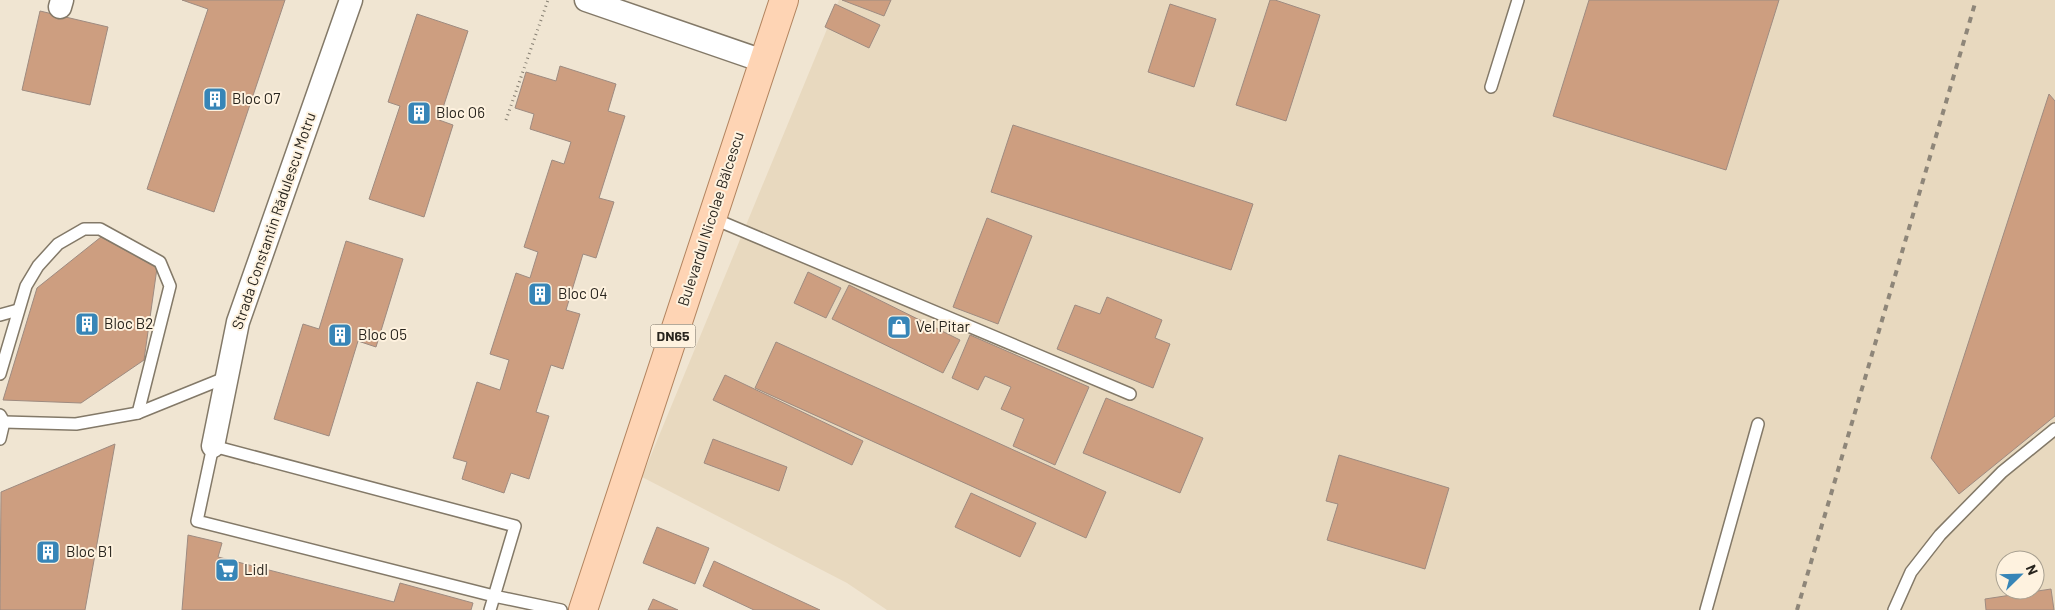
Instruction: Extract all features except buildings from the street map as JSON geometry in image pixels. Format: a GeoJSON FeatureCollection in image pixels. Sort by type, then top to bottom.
{"type":"FeatureCollection","features":[{"type":"Feature","properties":{"kind":"main road","name":"Bulevardul Nicolae Bălcescu"},"geometry":{"type":"LineString","coordinates":[[583,610],[784,0]]}},
{"type":"Feature","properties":{"kind":"street","name":"Strada Constantin Rădulescu Motru"},"geometry":{"type":"LineString","coordinates":[[213,446],[238,322],[351,0]]}},
{"type":"Feature","properties":{"kind":"street"},"geometry":{"type":"LineString","coordinates":[[586,0],[763,61]]}},
{"type":"Feature","properties":{"kind":"lane"},"geometry":{"type":"LineString","coordinates":[[1491,87],[1518,0]]}},
{"type":"Feature","properties":{"kind":"lane"},"geometry":{"type":"LineString","coordinates":[[712,218],[1130,394]]}},
{"type":"Feature","properties":{"kind":"lane"},"geometry":{"type":"LineString","coordinates":[[0,374],[26,286],[38,266],[58,244],[84,229],[100,229],[160,262],[170,286],[138,413]]}},
{"type":"Feature","properties":{"kind":"lane"},"geometry":{"type":"LineString","coordinates":[[0,315],[18,310]]}},
{"type":"Feature","properties":{"kind":"lane"},"geometry":{"type":"LineString","coordinates":[[0,440],[2,418],[76,424],[138,413],[227,377]]}},
{"type":"Feature","properties":{"kind":"lane"},"geometry":{"type":"LineString","coordinates":[[1706,610],[1758,424]]}},
{"type":"Feature","properties":{"kind":"lane"},"geometry":{"type":"LineString","coordinates":[[1894,610],[1911,572],[1940,535],[2002,472],[2055,429]]}},
{"type":"Feature","properties":{"kind":"lane"},"geometry":{"type":"LineString","coordinates":[[490,610],[494,596],[514,526],[213,446],[197,521],[494,596],[561,610]]}},
{"type":"Feature","properties":{"kind":"path"},"geometry":{"type":"LineString","coordinates":[[506,120],[548,0]]}},
{"type":"Feature","properties":{"kind":"shaded area"},"geometry":{"type":"Polygon","coordinates":[[[839,0],[2055,0],[2055,610],[887,610],[847,583],[642,477],[839,0]]]}},
{"type":"Feature","properties":{"kind":"railway"},"geometry":{"type":"LineString","coordinates":[[1797,610],[1976,0]]}},
{"type":"Feature","properties":{"kind":"place","name":"Bloc O7"},"geometry":{"type":"Point","coordinates":[215,99]}},
{"type":"Feature","properties":{"kind":"place","name":"Bloc O6"},"geometry":{"type":"Point","coordinates":[419,113]}},
{"type":"Feature","properties":{"kind":"place","name":"Bloc O4"},"geometry":{"type":"Point","coordinates":[540,294]}},
{"type":"Feature","properties":{"kind":"place","name":"Bloc B2"},"geometry":{"type":"Point","coordinates":[87,324]}},
{"type":"Feature","properties":{"kind":"place","name":"Vel Pitar"},"geometry":{"type":"Point","coordinates":[899,327]}},
{"type":"Feature","properties":{"kind":"place","name":"Bloc O5"},"geometry":{"type":"Point","coordinates":[340,335]}},
{"type":"Feature","properties":{"kind":"place","name":"Bloc B1"},"geometry":{"type":"Point","coordinates":[48,552]}},
{"type":"Feature","properties":{"kind":"place","name":"Lidl"},"geometry":{"type":"Point","coordinates":[227,570]}}]}
